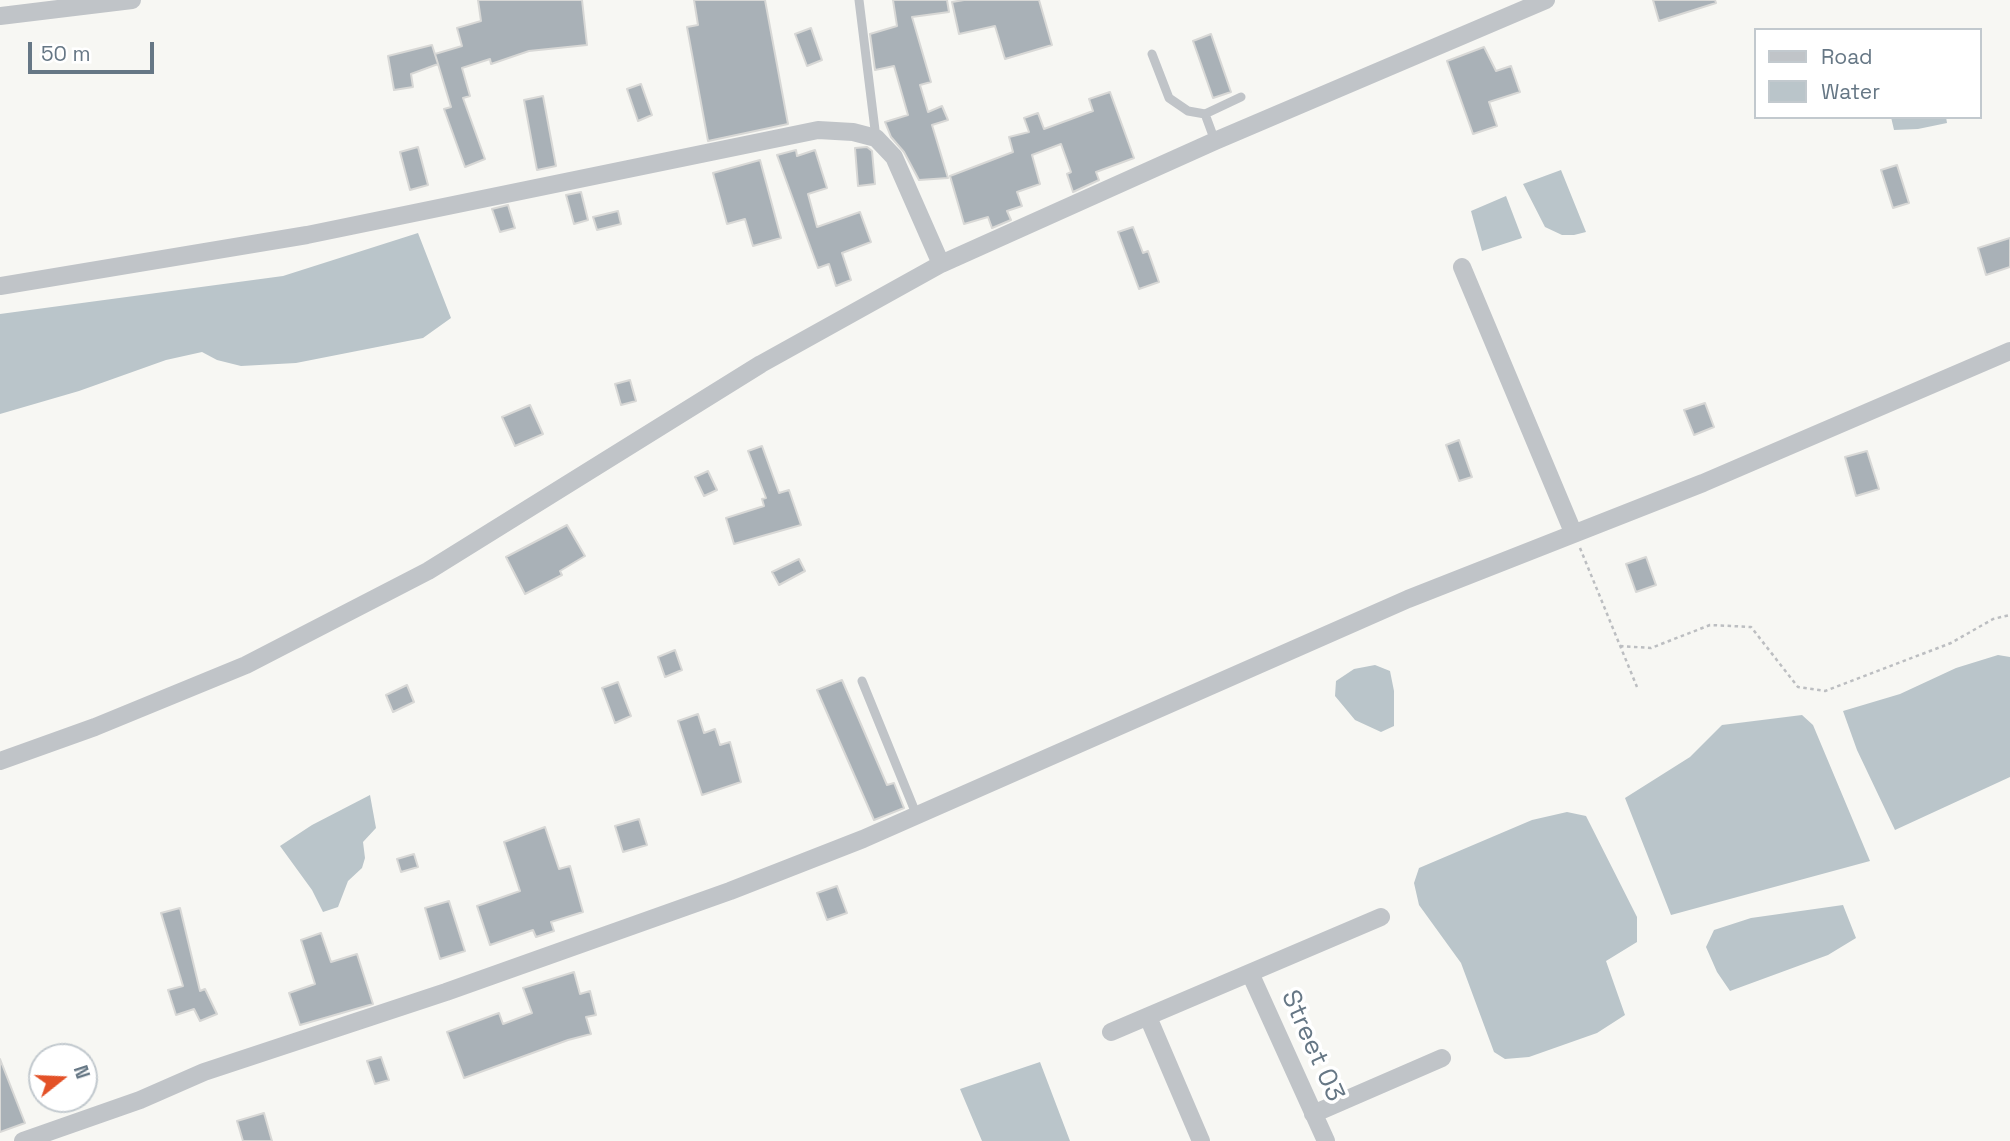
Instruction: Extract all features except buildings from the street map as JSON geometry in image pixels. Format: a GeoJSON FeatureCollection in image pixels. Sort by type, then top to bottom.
{"type":"FeatureCollection","features":[{"type":"Feature","properties":{"kind":"street"},"geometry":{"type":"LineString","coordinates":[[0,16],[132,0]]}},
{"type":"Feature","properties":{"kind":"street"},"geometry":{"type":"LineString","coordinates":[[0,761],[94,727],[246,665],[429,571],[761,364],[941,264],[1215,141],[1546,0]]}},
{"type":"Feature","properties":{"kind":"street"},"geometry":{"type":"LineString","coordinates":[[0,286],[296,237],[818,130],[853,132],[876,138],[894,157],[941,264]]}},
{"type":"Feature","properties":{"kind":"street"},"geometry":{"type":"LineString","coordinates":[[1462,267],[1573,532]]}},
{"type":"Feature","properties":{"kind":"street"},"geometry":{"type":"LineString","coordinates":[[23,1141],[139,1100],[204,1072],[446,992],[718,896],[917,816],[1408,598],[1703,483],[2010,351]]}},
{"type":"Feature","properties":{"kind":"street"},"geometry":{"type":"LineString","coordinates":[[1111,1032],[1381,917]]}},
{"type":"Feature","properties":{"kind":"street","name":"Street 03"},"geometry":{"type":"LineString","coordinates":[[1250,973],[1326,1141]]}},
{"type":"Feature","properties":{"kind":"street"},"geometry":{"type":"LineString","coordinates":[[1148,1017],[1201,1141]]}},
{"type":"Feature","properties":{"kind":"street"},"geometry":{"type":"LineString","coordinates":[[1313,1114],[1442,1058]]}},
{"type":"Feature","properties":{"kind":"lane"},"geometry":{"type":"LineString","coordinates":[[859,0],[876,138]]}},
{"type":"Feature","properties":{"kind":"lane"},"geometry":{"type":"LineString","coordinates":[[1152,54],[1169,98],[1188,111],[1205,114],[1241,97]]}},
{"type":"Feature","properties":{"kind":"lane"},"geometry":{"type":"LineString","coordinates":[[1205,114],[1215,141]]}},
{"type":"Feature","properties":{"kind":"lane"},"geometry":{"type":"LineString","coordinates":[[862,681],[917,816]]}},
{"type":"Feature","properties":{"kind":"path"},"geometry":{"type":"LineString","coordinates":[[1573,532],[1637,687]]}},
{"type":"Feature","properties":{"kind":"path"},"geometry":{"type":"LineString","coordinates":[[1620,646],[1651,648],[1681,639],[1710,625],[1751,627],[1798,687],[1825,691],[1951,643],[1993,619],[2010,615]]}},
{"type":"Feature","properties":{"kind":"water"},"geometry":{"type":"Polygon","coordinates":[[[1891,119],[1946,119],[1947,123],[1918,129],[1894,130],[1891,119]]]}},
{"type":"Feature","properties":{"kind":"water"},"geometry":{"type":"Polygon","coordinates":[[[1561,170],[1586,232],[1562,235],[1545,227],[1523,184],[1561,170]]]}},
{"type":"Feature","properties":{"kind":"water"},"geometry":{"type":"Polygon","coordinates":[[[1506,196],[1522,238],[1482,251],[1471,211],[1506,196]]]}},
{"type":"Feature","properties":{"kind":"water"},"geometry":{"type":"Polygon","coordinates":[[[418,233],[451,318],[423,338],[296,363],[241,366],[217,360],[202,352],[166,360],[79,391],[0,414],[0,314],[283,276],[418,233]]]}},
{"type":"Feature","properties":{"kind":"water"},"geometry":{"type":"Polygon","coordinates":[[[1998,655],[2010,657],[2010,777],[1895,830],[1857,750],[1843,711],[1900,694],[1956,668],[1998,655]]]}},
{"type":"Feature","properties":{"kind":"water"},"geometry":{"type":"Polygon","coordinates":[[[1375,665],[1390,671],[1394,691],[1394,726],[1381,732],[1355,720],[1335,696],[1336,681],[1354,669],[1375,665]]]}},
{"type":"Feature","properties":{"kind":"water"},"geometry":{"type":"Polygon","coordinates":[[[1802,715],[1813,725],[1870,861],[1671,915],[1625,798],[1690,757],[1722,725],[1802,715]]]}},
{"type":"Feature","properties":{"kind":"water"},"geometry":{"type":"Polygon","coordinates":[[[370,795],[376,828],[363,842],[365,858],[362,868],[348,881],[338,907],[323,912],[312,890],[280,846],[312,825],[370,795]]]}},
{"type":"Feature","properties":{"kind":"water"},"geometry":{"type":"Polygon","coordinates":[[[1567,812],[1586,816],[1637,917],[1637,942],[1606,961],[1625,1015],[1597,1033],[1529,1057],[1505,1059],[1494,1052],[1461,963],[1419,905],[1414,883],[1419,868],[1532,820],[1567,812]]]}},
{"type":"Feature","properties":{"kind":"water"},"geometry":{"type":"Polygon","coordinates":[[[1843,905],[1856,938],[1828,955],[1730,991],[1717,972],[1706,947],[1714,930],[1751,918],[1843,905]]]}},
{"type":"Feature","properties":{"kind":"water"},"geometry":{"type":"Polygon","coordinates":[[[1040,1062],[1070,1141],[982,1141],[960,1089],[1040,1062]]]}}]}
